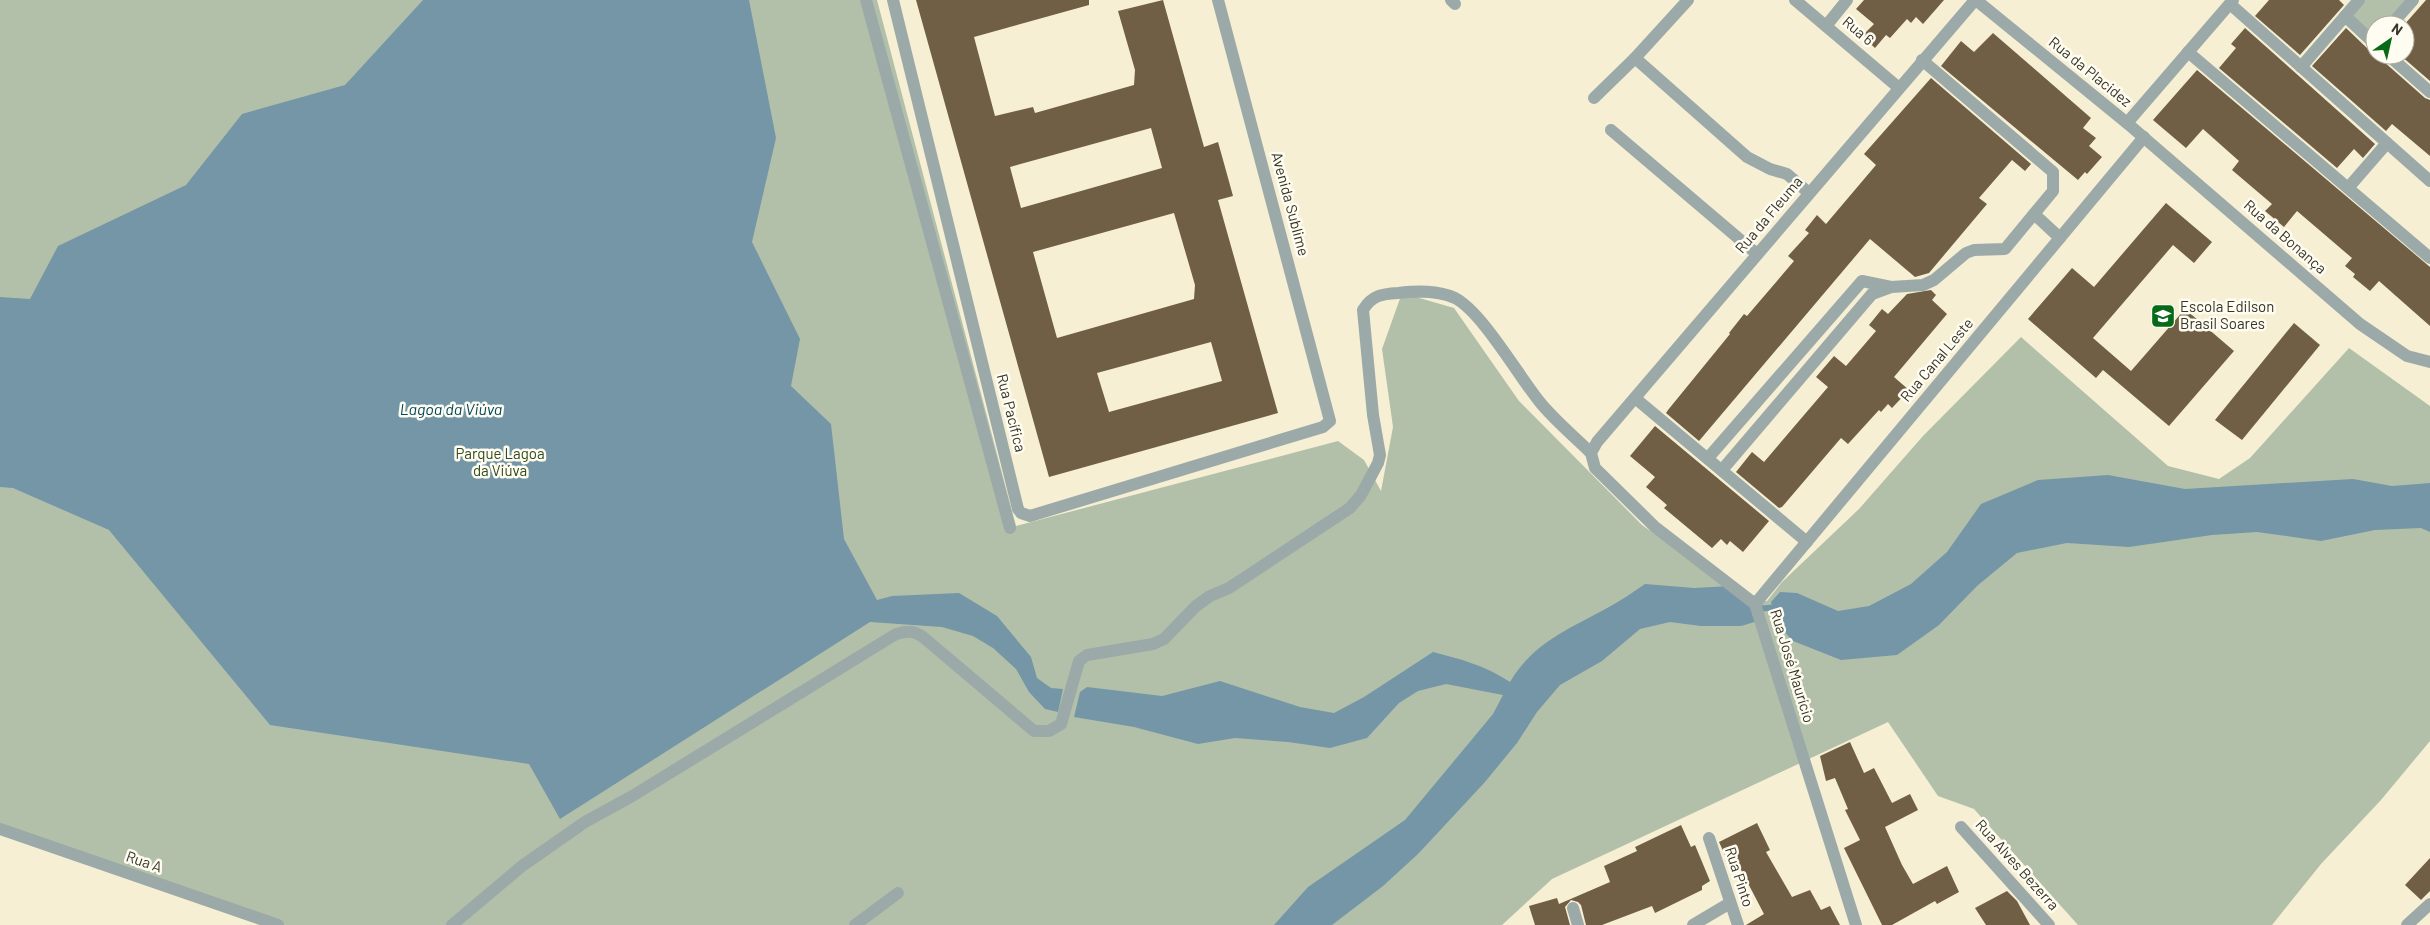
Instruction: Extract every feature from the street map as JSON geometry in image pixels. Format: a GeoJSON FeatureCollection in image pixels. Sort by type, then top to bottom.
{"type":"FeatureCollection","features":[{"type":"Feature","properties":{"kind":"street"},"geometry":{"type":"LineString","coordinates":[[866,0],[1010,528]]}},
{"type":"Feature","properties":{"kind":"street","name":"Rua Pacífica"},"geometry":{"type":"LineString","coordinates":[[893,0],[1021,513],[1030,516],[1323,427],[1328,424],[1330,417]]}},
{"type":"Feature","properties":{"kind":"street","name":"Avenida Sublime"},"geometry":{"type":"LineString","coordinates":[[1218,0],[1330,417]]}},
{"type":"Feature","properties":{"kind":"street"},"geometry":{"type":"LineString","coordinates":[[1594,98],[1635,58],[1688,0]]}},
{"type":"Feature","properties":{"kind":"street","name":"Rua 6"},"geometry":{"type":"LineString","coordinates":[[1795,0],[1899,88]]}},
{"type":"Feature","properties":{"kind":"street"},"geometry":{"type":"LineString","coordinates":[[1826,26],[1847,0]]}},
{"type":"Feature","properties":{"kind":"street","name":"Rua da Fleuma"},"geometry":{"type":"LineString","coordinates":[[1591,453],[1597,442],[1975,0]]}},
{"type":"Feature","properties":{"kind":"street","name":"Rua da Placidez"},"geometry":{"type":"LineString","coordinates":[[1975,0],[2127,123],[2231,2]]}},
{"type":"Feature","properties":{"kind":"street"},"geometry":{"type":"LineString","coordinates":[[2301,67],[2359,0]]}},
{"type":"Feature","properties":{"kind":"street"},"geometry":{"type":"LineString","coordinates":[[2400,15],[2413,0]]}},
{"type":"Feature","properties":{"kind":"street"},"geometry":{"type":"LineString","coordinates":[[2231,2],[2430,182]]}},
{"type":"Feature","properties":{"kind":"street"},"geometry":{"type":"LineString","coordinates":[[2344,16],[2365,35]]}},
{"type":"Feature","properties":{"kind":"street"},"geometry":{"type":"LineString","coordinates":[[2188,52],[2430,258]]}},
{"type":"Feature","properties":{"kind":"street"},"geometry":{"type":"LineString","coordinates":[[1635,58],[1747,157],[1787,174],[1809,193]]}},
{"type":"Feature","properties":{"kind":"street"},"geometry":{"type":"LineString","coordinates":[[1708,458],[1862,281],[1891,287],[1923,285],[1934,280],[1966,254],[1974,250],[2005,249],[2053,191],[2053,172],[1922,60]]}},
{"type":"Feature","properties":{"kind":"street"},"geometry":{"type":"LineString","coordinates":[[2399,65],[2430,92]]}},
{"type":"Feature","properties":{"kind":"street","name":"Rua da Bonança"},"geometry":{"type":"LineString","coordinates":[[2127,123],[2360,324],[2407,356],[2430,362]]}},
{"type":"Feature","properties":{"kind":"street"},"geometry":{"type":"LineString","coordinates":[[1611,130],[1757,254]]}},
{"type":"Feature","properties":{"kind":"street","name":"Rua Canal Leste"},"geometry":{"type":"LineString","coordinates":[[1755,604],[2144,137]]}},
{"type":"Feature","properties":{"kind":"street"},"geometry":{"type":"LineString","coordinates":[[2348,188],[2387,143]]}},
{"type":"Feature","properties":{"kind":"street"},"geometry":{"type":"LineString","coordinates":[[2034,214],[2060,238]]}},
{"type":"Feature","properties":{"kind":"street"},"geometry":{"type":"LineString","coordinates":[[1722,470],[1872,294],[1891,287]]}},
{"type":"Feature","properties":{"kind":"street"},"geometry":{"type":"LineString","coordinates":[[452,925],[522,866],[585,822],[634,795],[896,634],[908,631],[916,632],[1034,731],[1056,728],[1061,724],[1079,661],[1088,655],[1153,644],[1164,639],[1174,631],[1196,606],[1269,562],[1350,508],[1361,495],[1378,463],[1380,455],[1373,415],[1363,310],[1369,301],[1380,294],[1419,291],[1441,294],[1455,298],[1472,309],[1540,403],[1591,453]]}},
{"type":"Feature","properties":{"kind":"street"},"geometry":{"type":"LineString","coordinates":[[1635,398],[1807,542]]}},
{"type":"Feature","properties":{"kind":"street","name":"Rua José Maurício"},"geometry":{"type":"LineString","coordinates":[[1591,453],[1594,468],[1655,527],[1755,604],[1856,925]]}},
{"type":"Feature","properties":{"kind":"street","name":"Rua Alves Bezerra"},"geometry":{"type":"LineString","coordinates":[[1961,827],[2049,925]]}},
{"type":"Feature","properties":{"kind":"street","name":"Rua A"},"geometry":{"type":"LineString","coordinates":[[0,829],[278,925]]}},
{"type":"Feature","properties":{"kind":"street","name":"Rua Pinto"},"geometry":{"type":"LineString","coordinates":[[1709,838],[1738,925]]}},
{"type":"Feature","properties":{"kind":"street"},"geometry":{"type":"LineString","coordinates":[[854,925],[898,892]]}},
{"type":"Feature","properties":{"kind":"street"},"geometry":{"type":"LineString","coordinates":[[1693,925],[1730,902]]}},
{"type":"Feature","properties":{"kind":"street"},"geometry":{"type":"LineString","coordinates":[[2407,925],[2430,904]]}},
{"type":"Feature","properties":{"kind":"street"},"geometry":{"type":"LineString","coordinates":[[1573,908],[1578,925]]}},
{"type":"Feature","properties":{"kind":"green space","name":"Parque Lagoa da Viúva"},"geometry":{"type":"Polygon","coordinates":[[[0,0],[877,0],[1016,526],[1338,441],[1364,460],[1381,491],[1393,427],[1382,349],[1402,293],[1454,308],[1519,401],[1642,525],[1706,570],[1757,602],[1767,601],[1782,582],[1859,509],[1923,436],[2021,337],[2168,466],[2219,479],[2250,458],[2349,348],[2430,406],[2430,741],[2381,800],[2321,864],[2272,925],[2078,925],[1974,809],[1938,796],[1888,722],[1552,879],[1502,925],[278,925],[0,829],[0,0]]]}},
{"type":"Feature","properties":{"kind":"green space"},"geometry":{"type":"Polygon","coordinates":[[[2363,0],[2417,0],[2403,15],[2365,15],[2365,36],[2346,21],[2363,0]]]}},
{"type":"Feature","properties":{"kind":"water","name":"Lagoa da Viúva"},"geometry":{"type":"Polygon","coordinates":[[[423,0],[749,0],[776,138],[752,242],[800,339],[791,386],[831,424],[844,539],[877,600],[892,596],[959,593],[997,616],[1031,657],[1037,678],[1051,688],[1063,689],[1058,712],[1045,709],[1029,692],[1016,669],[993,648],[973,636],[942,627],[870,622],[560,819],[529,764],[270,725],[109,530],[13,488],[0,487],[0,297],[30,299],[58,246],[186,185],[242,114],[345,85],[423,0]]]}},
{"type":"Feature","properties":{"kind":"water"},"geometry":{"type":"Polygon","coordinates":[[[2108,475],[2185,489],[2353,479],[2392,486],[2430,483],[2430,532],[2421,528],[2375,530],[2321,541],[2257,532],[2212,535],[2129,547],[2067,543],[2017,553],[1977,586],[1939,625],[1897,655],[1841,660],[1793,641],[1778,625],[1771,602],[1780,592],[1797,593],[1838,611],[1869,606],[1911,584],[1947,552],[1981,504],[2038,480],[2108,475]]]}},
{"type":"Feature","properties":{"kind":"water"},"geometry":{"type":"Polygon","coordinates":[[[1645,584],[1694,588],[1731,586],[1753,604],[1758,621],[1741,626],[1701,626],[1670,622],[1640,629],[1602,661],[1560,685],[1537,712],[1517,743],[1485,782],[1418,854],[1383,886],[1332,925],[1274,925],[1308,887],[1405,820],[1493,714],[1503,695],[1446,684],[1418,691],[1399,703],[1367,738],[1330,748],[1288,742],[1235,738],[1198,744],[1134,727],[1074,717],[1080,692],[1087,687],[1162,696],[1220,681],[1300,707],[1334,713],[1364,697],[1433,652],[1473,664],[1510,682],[1519,668],[1554,637],[1618,602],[1645,584]]]}},
{"type":"Feature","properties":{"kind":"building"},"geometry":{"type":"Polygon","coordinates":[[[916,0],[1089,0],[1089,5],[974,37],[995,116],[1033,107],[1035,113],[1134,85],[1135,70],[1118,11],[1163,0],[1204,147],[1218,142],[1225,167],[1233,196],[1218,200],[1278,413],[1049,477],[916,0]],[[1151,128],[1010,167],[1021,208],[1162,168],[1151,128]],[[1174,213],[1033,252],[1057,338],[1194,299],[1195,285],[1174,213]],[[1211,342],[1097,373],[1109,412],[1222,381],[1211,342]]]}},
{"type":"Feature","properties":{"kind":"building"},"geometry":{"type":"Polygon","coordinates":[[[1864,0],[1944,0],[1923,24],[1916,17],[1911,23],[1907,19],[1890,38],[1886,35],[1875,48],[1862,36],[1874,24],[1856,9],[1864,0]]]}},
{"type":"Feature","properties":{"kind":"building"},"geometry":{"type":"Polygon","coordinates":[[[2269,0],[2339,0],[2344,5],[2300,55],[2255,16],[2269,0]]]}},
{"type":"Feature","properties":{"kind":"building"},"geometry":{"type":"Polygon","coordinates":[[[2426,0],[2430,0],[2430,81],[2412,65],[2415,65],[2415,15],[2413,15],[2426,0]]]}},
{"type":"Feature","properties":{"kind":"building"},"geometry":{"type":"Polygon","coordinates":[[[2245,28],[2375,144],[2363,158],[2354,149],[2337,168],[2219,68],[2236,48],[2231,44],[2245,28]]]}},
{"type":"Feature","properties":{"kind":"building"},"geometry":{"type":"Polygon","coordinates":[[[2346,28],[2365,46],[2365,65],[2388,65],[2425,98],[2430,100],[2430,156],[2392,124],[2386,131],[2312,66],[2346,28]]]}},
{"type":"Feature","properties":{"kind":"building"},"geometry":{"type":"Polygon","coordinates":[[[1993,33],[2091,118],[2083,128],[2096,138],[2089,146],[2102,157],[2087,174],[2085,172],[2078,180],[1941,66],[1961,41],[1974,52],[1993,33]]]}},
{"type":"Feature","properties":{"kind":"building"},"geometry":{"type":"Polygon","coordinates":[[[2197,70],[2430,267],[2430,326],[2379,281],[2370,291],[2353,277],[2355,274],[2345,266],[2352,258],[2297,211],[2284,227],[2265,211],[2272,204],[2232,170],[2239,161],[2203,129],[2186,148],[2153,120],[2197,70]]]}},
{"type":"Feature","properties":{"kind":"building"},"geometry":{"type":"Polygon","coordinates":[[[1931,78],[2031,164],[2025,171],[2012,160],[1979,198],[1987,204],[1929,273],[1915,277],[1870,239],[1699,441],[1666,413],[1744,314],[1747,316],[1794,261],[1788,256],[1809,233],[1805,230],[1817,215],[1826,224],[1876,165],[1864,154],[1931,78]]]}},
{"type":"Feature","properties":{"kind":"building"},"geometry":{"type":"Polygon","coordinates":[[[2166,203],[2212,242],[2194,263],[2173,245],[2093,338],[2131,371],[2185,309],[2234,351],[2169,426],[2103,370],[2096,378],[2028,319],[2072,268],[2094,287],[2166,203]]]}},
{"type":"Feature","properties":{"kind":"building"},"geometry":{"type":"Polygon","coordinates":[[[1931,290],[1936,295],[1932,300],[1947,314],[1894,377],[1909,390],[1892,408],[1888,404],[1881,412],[1879,410],[1848,444],[1841,438],[1782,507],[1779,508],[1736,472],[1752,452],[1764,462],[1828,387],[1816,377],[1834,356],[1846,366],[1876,331],[1869,325],[1882,309],[1888,314],[1907,294],[1931,290]]]}},
{"type":"Feature","properties":{"kind":"building"},"geometry":{"type":"Polygon","coordinates":[[[2294,323],[2320,345],[2242,440],[2215,420],[2294,323]]]}},
{"type":"Feature","properties":{"kind":"building"},"geometry":{"type":"Polygon","coordinates":[[[1655,426],[1769,521],[1743,552],[1730,541],[1727,545],[1721,539],[1712,548],[1664,508],[1667,505],[1646,487],[1655,477],[1630,456],[1655,426]]]}},
{"type":"Feature","properties":{"kind":"building"},"geometry":{"type":"Polygon","coordinates":[[[1850,742],[1864,773],[1874,768],[1892,803],[1910,794],[1918,810],[1885,827],[1913,884],[1947,866],[1959,892],[1937,904],[1935,901],[1892,925],[1882,925],[1844,848],[1860,840],[1845,810],[1848,809],[1835,778],[1826,781],[1820,756],[1850,742]]]}},
{"type":"Feature","properties":{"kind":"building"},"geometry":{"type":"Polygon","coordinates":[[[1757,823],[1770,850],[1766,852],[1792,897],[1810,890],[1821,910],[1830,906],[1840,925],[1746,925],[1764,914],[1739,866],[1732,870],[1719,842],[1757,823]]]}},
{"type":"Feature","properties":{"kind":"building"},"geometry":{"type":"Polygon","coordinates":[[[1681,825],[1691,847],[1695,845],[1710,881],[1702,886],[1702,890],[1655,913],[1652,906],[1602,925],[1586,925],[1581,905],[1571,900],[1565,907],[1570,925],[1535,925],[1529,906],[1557,898],[1559,904],[1610,882],[1604,866],[1637,851],[1635,847],[1681,825]]]}},
{"type":"Feature","properties":{"kind":"building"},"geometry":{"type":"Polygon","coordinates":[[[2430,858],[2430,891],[2421,900],[2405,885],[2430,858]]]}},
{"type":"Feature","properties":{"kind":"building"},"geometry":{"type":"Polygon","coordinates":[[[2007,891],[2017,901],[2030,925],[1986,925],[1975,908],[2007,891]]]}},
{"type":"Feature","properties":{"kind":"waterway"},"geometry":{"type":"LineString","coordinates":[[1755,609],[1780,607]]}},
{"type":"Feature","properties":{"kind":"place","name":"Escola Edilson Brasil Soares"},"geometry":{"type":"Point","coordinates":[2163,316]}}]}
